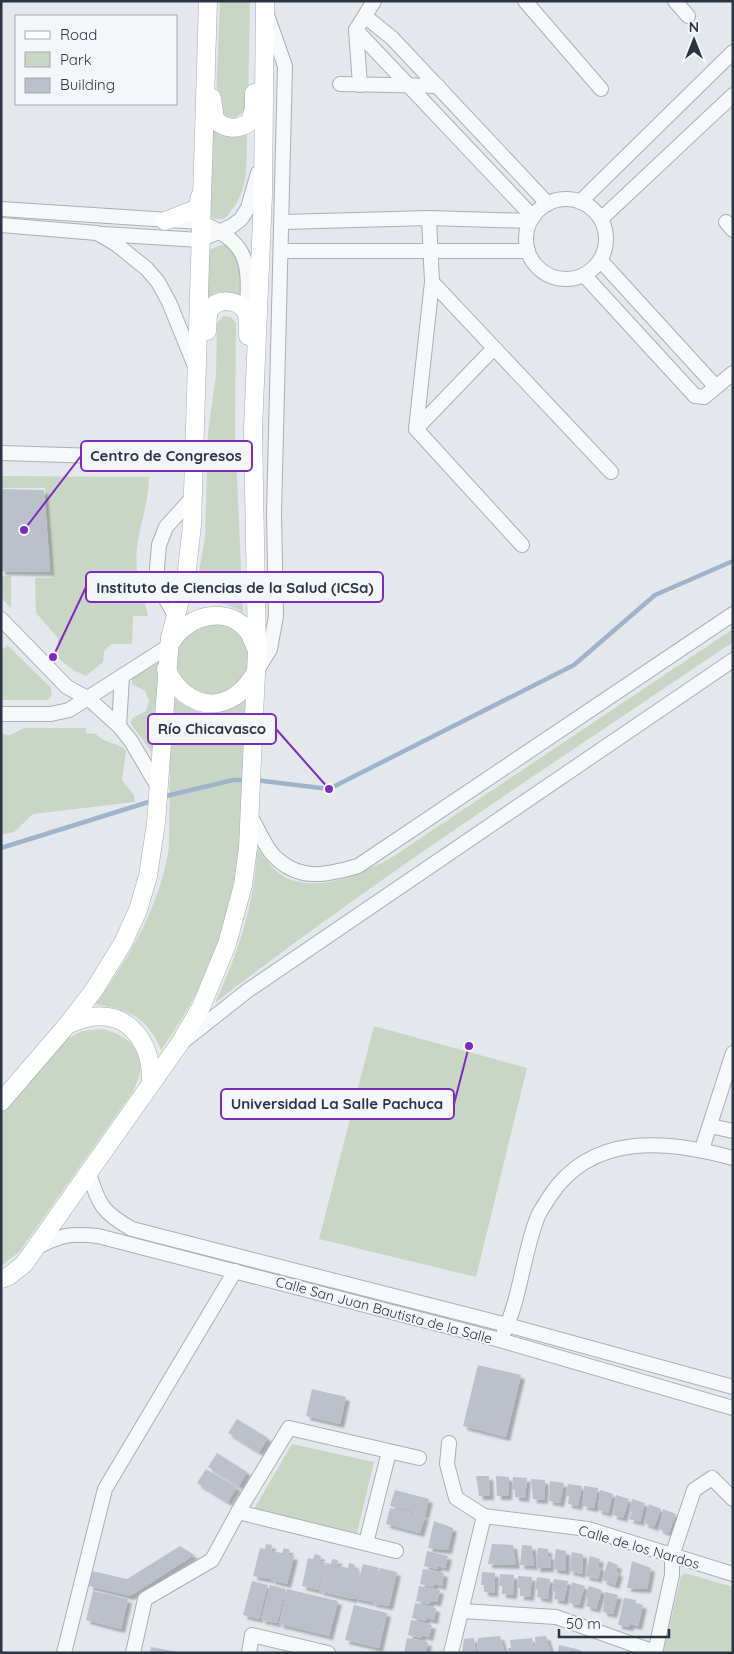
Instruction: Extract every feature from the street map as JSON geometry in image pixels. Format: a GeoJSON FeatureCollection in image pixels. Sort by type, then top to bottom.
{"type":"FeatureCollection","features":[{"type":"Feature","properties":{"kind":"main road"},"geometry":{"type":"LineString","coordinates":[[206,3],[211,52],[212,108],[215,120],[223,127],[230,128],[241,128],[250,122],[254,109],[256,53],[265,5]]}},
{"type":"Feature","properties":{"kind":"main road"},"geometry":{"type":"LineString","coordinates":[[1,1102],[68,1024],[94,990],[124,943],[138,910],[148,876],[156,823],[166,669],[169,646],[186,578],[193,497],[206,3]]}},
{"type":"Feature","properties":{"kind":"main road"},"geometry":{"type":"LineString","coordinates":[[1,1279],[9,1276],[24,1264],[180,1043],[201,1007],[236,916],[243,885],[250,816],[257,651],[253,461],[263,148],[265,5]]}},
{"type":"Feature","properties":{"kind":"main road"},"geometry":{"type":"LineString","coordinates":[[165,221],[198,208],[201,193]]}},
{"type":"Feature","properties":{"kind":"main road"},"geometry":{"type":"LineString","coordinates":[[195,430],[206,371],[208,313],[216,304],[225,301],[241,306],[247,313],[245,422],[253,461]]}},
{"type":"Feature","properties":{"kind":"main road"},"geometry":{"type":"LineString","coordinates":[[169,646],[186,623],[206,616],[218,616],[229,618],[241,625],[250,634],[257,651]]}},
{"type":"Feature","properties":{"kind":"main road"},"geometry":{"type":"LineString","coordinates":[[166,669],[172,681],[189,697],[196,701],[216,703],[237,696],[245,689],[256,672]]}},
{"type":"Feature","properties":{"kind":"main road"},"geometry":{"type":"LineString","coordinates":[[68,1024],[90,1017],[106,1017],[132,1029],[147,1049],[152,1066],[152,1083]]}},
{"type":"Feature","properties":{"kind":"street"},"geometry":{"type":"LineString","coordinates":[[360,85],[356,30],[366,17],[374,1]]}},
{"type":"Feature","properties":{"kind":"street"},"geometry":{"type":"LineString","coordinates":[[525,1],[601,89]]}},
{"type":"Feature","properties":{"kind":"street"},"geometry":{"type":"LineString","coordinates":[[675,1],[688,16]]}},
{"type":"Feature","properties":{"kind":"street"},"geometry":{"type":"LineString","coordinates":[[256,672],[270,649],[276,616],[275,462],[283,222],[285,66],[265,5]]}},
{"type":"Feature","properties":{"kind":"street"},"geometry":{"type":"LineString","coordinates":[[366,17],[392,38],[548,204]]}},
{"type":"Feature","properties":{"kind":"street"},"geometry":{"type":"LineString","coordinates":[[356,30],[532,219]]}},
{"type":"Feature","properties":{"kind":"street"},"geometry":{"type":"LineString","coordinates":[[580,202],[733,52]]}},
{"type":"Feature","properties":{"kind":"street"},"geometry":{"type":"LineString","coordinates":[[340,84],[410,87],[438,86]]}},
{"type":"Feature","properties":{"kind":"street"},"geometry":{"type":"LineString","coordinates":[[601,219],[733,95]]}},
{"type":"Feature","properties":{"kind":"street"},"geometry":{"type":"LineString","coordinates":[[1,225],[97,233],[220,231],[241,219],[248,208],[263,148]]}},
{"type":"Feature","properties":{"kind":"street"},"geometry":{"type":"LineString","coordinates":[[567,199],[580,202],[595,211],[601,219],[606,237],[601,261],[584,275],[567,279],[550,276],[536,266],[528,251],[526,234],[532,219],[548,204],[567,199]]}},
{"type":"Feature","properties":{"kind":"street"},"geometry":{"type":"LineString","coordinates":[[1,209],[165,221],[200,231]]}},
{"type":"Feature","properties":{"kind":"street"},"geometry":{"type":"LineString","coordinates":[[283,222],[428,218],[532,219]]}},
{"type":"Feature","properties":{"kind":"street"},"geometry":{"type":"LineString","coordinates":[[428,218],[432,282],[416,429],[522,545]]}},
{"type":"Feature","properties":{"kind":"street"},"geometry":{"type":"LineString","coordinates":[[220,231],[240,250],[245,260],[248,272],[247,313]]}},
{"type":"Feature","properties":{"kind":"street"},"geometry":{"type":"LineString","coordinates":[[97,233],[135,258],[158,282],[169,302],[196,370]]}},
{"type":"Feature","properties":{"kind":"street"},"geometry":{"type":"LineString","coordinates":[[282,251],[528,251]]}},
{"type":"Feature","properties":{"kind":"street"},"geometry":{"type":"LineString","coordinates":[[601,261],[716,388]]}},
{"type":"Feature","properties":{"kind":"street"},"geometry":{"type":"LineString","coordinates":[[584,275],[695,396],[704,397],[733,373]]}},
{"type":"Feature","properties":{"kind":"street"},"geometry":{"type":"LineString","coordinates":[[432,282],[611,472]]}},
{"type":"Feature","properties":{"kind":"street"},"geometry":{"type":"LineString","coordinates":[[416,429],[494,348]]}},
{"type":"Feature","properties":{"kind":"street"},"geometry":{"type":"LineString","coordinates":[[1,453],[194,459]]}},
{"type":"Feature","properties":{"kind":"street"},"geometry":{"type":"LineString","coordinates":[[253,461],[275,462]]}},
{"type":"Feature","properties":{"kind":"street"},"geometry":{"type":"LineString","coordinates":[[176,617],[158,585],[156,568],[159,545],[166,527],[193,497]]}},
{"type":"Feature","properties":{"kind":"street"},"geometry":{"type":"LineString","coordinates":[[250,816],[274,856],[298,872],[326,876],[358,866],[733,614]]}},
{"type":"Feature","properties":{"kind":"street"},"geometry":{"type":"LineString","coordinates":[[1,619],[67,687],[89,699],[119,726],[131,741],[158,792]]}},
{"type":"Feature","properties":{"kind":"street"},"geometry":{"type":"LineString","coordinates":[[1,714],[51,714],[69,710],[89,699],[169,646]]}},
{"type":"Feature","properties":{"kind":"street"},"geometry":{"type":"LineString","coordinates":[[180,1043],[247,991],[733,660]]}},
{"type":"Feature","properties":{"kind":"street"},"geometry":{"type":"LineString","coordinates":[[119,726],[122,676]]}},
{"type":"Feature","properties":{"kind":"street"},"geometry":{"type":"LineString","coordinates":[[702,1150],[733,1053]]}},
{"type":"Feature","properties":{"kind":"street"},"geometry":{"type":"LineString","coordinates":[[710,1126],[733,1131]]}},
{"type":"Feature","properties":{"kind":"street"},"geometry":{"type":"LineString","coordinates":[[500,1340],[507,1325],[538,1215],[560,1182],[587,1161],[624,1146],[663,1144],[702,1150],[733,1158]]}},
{"type":"Feature","properties":{"kind":"street","name":"Calle San Juan Bautista de la Salle"},"geometry":{"type":"LineString","coordinates":[[88,1172],[96,1197],[102,1207],[112,1217],[132,1229],[507,1325],[733,1387]]}},
{"type":"Feature","properties":{"kind":"street","name":"Calle San Juan Bautista de la Salle"},"geometry":{"type":"LineString","coordinates":[[35,1248],[57,1236],[76,1234],[98,1236],[500,1340],[733,1408]]}},
{"type":"Feature","properties":{"kind":"street"},"geometry":{"type":"LineString","coordinates":[[64,1653],[105,1489],[235,1270]]}},
{"type":"Feature","properties":{"kind":"street"},"geometry":{"type":"LineString","coordinates":[[133,1653],[145,1599],[212,1560],[238,1512],[289,1428],[419,1458]]}},
{"type":"Feature","properties":{"kind":"street","name":"Calle de los Nardos"},"geometry":{"type":"LineString","coordinates":[[449,1443],[447,1464],[456,1498],[484,1516],[588,1529],[733,1574]]}},
{"type":"Feature","properties":{"kind":"street"},"geometry":{"type":"LineString","coordinates":[[366,1543],[388,1452]]}},
{"type":"Feature","properties":{"kind":"street"},"geometry":{"type":"LineString","coordinates":[[462,1611],[556,1617],[655,1652],[672,1575],[672,1556],[694,1490],[712,1478],[733,1499]]}},
{"type":"Feature","properties":{"kind":"street"},"geometry":{"type":"LineString","coordinates":[[238,1512],[396,1552]]}},
{"type":"Feature","properties":{"kind":"street"},"geometry":{"type":"LineString","coordinates":[[452,1653],[484,1516]]}},
{"type":"Feature","properties":{"kind":"street"},"geometry":{"type":"LineString","coordinates":[[249,1653],[252,1635],[328,1653]]}},
{"type":"Feature","properties":{"kind":"green space"},"geometry":{"type":"Polygon","coordinates":[[[220,1],[250,1],[248,102],[246,110],[235,118],[225,117],[216,104],[220,1]]]}},
{"type":"Feature","properties":{"kind":"green space"},"geometry":{"type":"Polygon","coordinates":[[[208,126],[226,135],[247,134],[245,180],[238,200],[224,219],[214,219],[209,215],[208,126]]]}},
{"type":"Feature","properties":{"kind":"green space"},"geometry":{"type":"Polygon","coordinates":[[[227,243],[238,268],[241,295],[218,292],[205,299],[206,251],[227,243]]]}},
{"type":"Feature","properties":{"kind":"green space"},"geometry":{"type":"Polygon","coordinates":[[[223,316],[231,317],[236,323],[235,432],[243,613],[231,606],[219,603],[193,604],[205,538],[208,432],[216,375],[217,323],[223,316]]]}},
{"type":"Feature","properties":{"kind":"green space"},"geometry":{"type":"Polygon","coordinates":[[[1,476],[149,477],[147,500],[136,558],[138,576],[148,616],[133,616],[132,644],[111,644],[104,651],[103,662],[86,676],[73,670],[58,658],[58,638],[36,613],[35,578],[53,578],[45,488],[1,488],[1,476]]]}},
{"type":"Feature","properties":{"kind":"green space"},"geometry":{"type":"Polygon","coordinates":[[[1,576],[11,576],[11,608],[1,598],[1,576]]]}},
{"type":"Feature","properties":{"kind":"green space"},"geometry":{"type":"Polygon","coordinates":[[[212,623],[226,626],[238,633],[245,645],[248,659],[245,673],[238,685],[226,692],[212,695],[198,692],[186,685],[179,673],[176,659],[179,645],[186,633],[198,626],[212,623]]]}},
{"type":"Feature","properties":{"kind":"green space"},"geometry":{"type":"Polygon","coordinates":[[[733,629],[733,642],[406,863],[215,1003],[231,966],[244,928],[253,889],[257,848],[281,875],[304,883],[330,882],[368,869],[391,858],[733,629]]]}},
{"type":"Feature","properties":{"kind":"green space"},"geometry":{"type":"Polygon","coordinates":[[[7,645],[51,688],[52,695],[48,700],[1,700],[1,651],[7,645]]]}},
{"type":"Feature","properties":{"kind":"green space"},"geometry":{"type":"Polygon","coordinates":[[[162,661],[157,759],[131,724],[132,718],[146,711],[149,701],[145,691],[132,684],[132,678],[162,661]]]}},
{"type":"Feature","properties":{"kind":"green space"},"geometry":{"type":"Polygon","coordinates":[[[171,696],[192,709],[209,713],[226,710],[248,699],[241,830],[232,895],[224,927],[213,958],[183,1017],[161,1050],[150,1029],[136,1016],[118,1009],[95,1004],[120,969],[142,930],[159,889],[165,868],[169,847],[171,696]]]}},
{"type":"Feature","properties":{"kind":"green space"},"geometry":{"type":"Polygon","coordinates":[[[24,728],[86,728],[86,733],[96,734],[104,740],[123,748],[126,751],[122,780],[134,795],[135,802],[33,814],[14,832],[1,835],[1,734],[10,735],[24,728]]]}},
{"type":"Feature","properties":{"kind":"green space"},"geometry":{"type":"Polygon","coordinates":[[[374,1026],[527,1068],[476,1277],[319,1239],[374,1026]]]}},
{"type":"Feature","properties":{"kind":"green space"},"geometry":{"type":"Polygon","coordinates":[[[104,1029],[126,1039],[138,1053],[140,1071],[132,1093],[19,1252],[1,1266],[1,1114],[62,1042],[82,1031],[104,1029]]]}},
{"type":"Feature","properties":{"kind":"green space"},"geometry":{"type":"Polygon","coordinates":[[[292,1444],[374,1462],[357,1533],[254,1509],[292,1444]]]}},
{"type":"Feature","properties":{"kind":"green space"},"geometry":{"type":"Polygon","coordinates":[[[685,1573],[733,1587],[733,1653],[663,1653],[681,1576],[685,1573]]]}},
{"type":"Feature","properties":{"kind":"building"},"geometry":{"type":"Polygon","coordinates":[[[1,489],[44,490],[50,572],[1,571],[1,489]]]}},
{"type":"Feature","properties":{"kind":"building"},"geometry":{"type":"Polygon","coordinates":[[[478,1365],[521,1375],[506,1437],[463,1426],[478,1365]]]}},
{"type":"Feature","properties":{"kind":"building"},"geometry":{"type":"Polygon","coordinates":[[[312,1389],[346,1397],[340,1424],[306,1416],[312,1389]]]}},
{"type":"Feature","properties":{"kind":"building"},"geometry":{"type":"Polygon","coordinates":[[[237,1419],[268,1438],[259,1452],[228,1433],[237,1419]]]}},
{"type":"Feature","properties":{"kind":"building"},"geometry":{"type":"Polygon","coordinates":[[[217,1453],[247,1472],[239,1486],[208,1467],[217,1453]]]}},
{"type":"Feature","properties":{"kind":"building"},"geometry":{"type":"Polygon","coordinates":[[[206,1469],[237,1487],[228,1502],[197,1483],[206,1469]]]}},
{"type":"Feature","properties":{"kind":"building"},"geometry":{"type":"Polygon","coordinates":[[[476,1476],[489,1476],[490,1496],[479,1496],[476,1476]]]}},
{"type":"Feature","properties":{"kind":"building"},"geometry":{"type":"Polygon","coordinates":[[[496,1476],[509,1477],[508,1496],[497,1496],[496,1476]]]}},
{"type":"Feature","properties":{"kind":"building"},"geometry":{"type":"Polygon","coordinates":[[[513,1477],[527,1478],[525,1498],[515,1497],[515,1490],[512,1489],[513,1477]]]}},
{"type":"Feature","properties":{"kind":"building"},"geometry":{"type":"Polygon","coordinates":[[[531,1479],[545,1480],[544,1500],[533,1499],[531,1479]]]}},
{"type":"Feature","properties":{"kind":"building"},"geometry":{"type":"Polygon","coordinates":[[[550,1481],[564,1483],[560,1503],[549,1501],[550,1481]]]}},
{"type":"Feature","properties":{"kind":"building"},"geometry":{"type":"Polygon","coordinates":[[[568,1484],[582,1486],[578,1506],[568,1504],[569,1496],[566,1496],[568,1484]]]}},
{"type":"Feature","properties":{"kind":"building"},"geometry":{"type":"Polygon","coordinates":[[[584,1486],[598,1488],[594,1508],[583,1506],[584,1486]]]}},
{"type":"Feature","properties":{"kind":"building"},"geometry":{"type":"Polygon","coordinates":[[[395,1490],[429,1499],[425,1515],[390,1506],[395,1490]]]}},
{"type":"Feature","properties":{"kind":"building"},"geometry":{"type":"Polygon","coordinates":[[[600,1490],[613,1494],[608,1513],[598,1510],[600,1490]]]}},
{"type":"Feature","properties":{"kind":"building"},"geometry":{"type":"Polygon","coordinates":[[[616,1495],[629,1499],[623,1518],[613,1515],[616,1495]]]}},
{"type":"Feature","properties":{"kind":"building"},"geometry":{"type":"Polygon","coordinates":[[[632,1499],[645,1503],[640,1522],[629,1519],[632,1512],[629,1511],[632,1499]]]}},
{"type":"Feature","properties":{"kind":"building"},"geometry":{"type":"Polygon","coordinates":[[[649,1504],[661,1509],[654,1527],[644,1523],[649,1504]]]}},
{"type":"Feature","properties":{"kind":"building"},"geometry":{"type":"Polygon","coordinates":[[[390,1508],[425,1516],[420,1533],[386,1524],[390,1508]]]}},
{"type":"Feature","properties":{"kind":"building"},"geometry":{"type":"Polygon","coordinates":[[[663,1509],[676,1514],[669,1533],[659,1529],[663,1509]]]}},
{"type":"Feature","properties":{"kind":"building"},"geometry":{"type":"Polygon","coordinates":[[[434,1521],[453,1528],[448,1550],[428,1548],[434,1521]]]}},
{"type":"Feature","properties":{"kind":"building"},"geometry":{"type":"Polygon","coordinates":[[[266,1544],[272,1545],[271,1551],[282,1553],[284,1548],[290,1550],[288,1555],[294,1556],[287,1584],[271,1580],[274,1567],[270,1579],[253,1576],[260,1548],[265,1549],[266,1544]]]}},
{"type":"Feature","properties":{"kind":"building"},"geometry":{"type":"Polygon","coordinates":[[[492,1544],[513,1545],[516,1565],[488,1564],[492,1544]]]}},
{"type":"Feature","properties":{"kind":"building"},"geometry":{"type":"Polygon","coordinates":[[[522,1545],[532,1546],[534,1566],[520,1565],[522,1545]]]}},
{"type":"Feature","properties":{"kind":"building"},"geometry":{"type":"Polygon","coordinates":[[[180,1546],[194,1555],[130,1596],[89,1586],[92,1571],[127,1579],[180,1546]]]}},
{"type":"Feature","properties":{"kind":"building"},"geometry":{"type":"Polygon","coordinates":[[[538,1548],[548,1549],[548,1556],[551,1556],[550,1568],[536,1568],[538,1548]]]}},
{"type":"Feature","properties":{"kind":"building"},"geometry":{"type":"Polygon","coordinates":[[[556,1549],[566,1551],[566,1571],[553,1569],[556,1549]]]}},
{"type":"Feature","properties":{"kind":"building"},"geometry":{"type":"Polygon","coordinates":[[[427,1551],[448,1556],[445,1568],[438,1566],[437,1569],[424,1566],[427,1551]]]}},
{"type":"Feature","properties":{"kind":"building"},"geometry":{"type":"Polygon","coordinates":[[[572,1552],[583,1554],[582,1574],[569,1571],[572,1552]]]}},
{"type":"Feature","properties":{"kind":"building"},"geometry":{"type":"Polygon","coordinates":[[[315,1554],[321,1556],[320,1561],[325,1562],[318,1590],[302,1586],[308,1558],[313,1559],[315,1554]]]}},
{"type":"Feature","properties":{"kind":"building"},"geometry":{"type":"Polygon","coordinates":[[[590,1556],[600,1559],[598,1567],[601,1567],[598,1579],[585,1576],[590,1556]]]}},
{"type":"Feature","properties":{"kind":"building"},"geometry":{"type":"Polygon","coordinates":[[[332,1559],[338,1560],[337,1566],[348,1568],[349,1563],[355,1565],[354,1570],[360,1571],[353,1599],[319,1591],[326,1563],[331,1564],[332,1559]]]}},
{"type":"Feature","properties":{"kind":"building"},"geometry":{"type":"Polygon","coordinates":[[[608,1561],[618,1565],[616,1572],[619,1573],[615,1585],[602,1580],[608,1561]]]}},
{"type":"Feature","properties":{"kind":"building"},"geometry":{"type":"Polygon","coordinates":[[[632,1561],[651,1568],[647,1589],[627,1588],[632,1561]]]}},
{"type":"Feature","properties":{"kind":"building"},"geometry":{"type":"Polygon","coordinates":[[[363,1564],[379,1568],[371,1602],[354,1598],[363,1564]]]}},
{"type":"Feature","properties":{"kind":"building"},"geometry":{"type":"Polygon","coordinates":[[[380,1568],[397,1572],[389,1606],[372,1603],[380,1568]]]}},
{"type":"Feature","properties":{"kind":"building"},"geometry":{"type":"Polygon","coordinates":[[[423,1569],[444,1573],[442,1586],[434,1584],[433,1587],[420,1584],[423,1569]]]}},
{"type":"Feature","properties":{"kind":"building"},"geometry":{"type":"Polygon","coordinates":[[[482,1572],[495,1573],[494,1593],[484,1592],[484,1585],[481,1585],[482,1572]]]}},
{"type":"Feature","properties":{"kind":"building"},"geometry":{"type":"Polygon","coordinates":[[[500,1574],[514,1575],[513,1595],[502,1594],[502,1586],[499,1586],[500,1574]]]}},
{"type":"Feature","properties":{"kind":"building"},"geometry":{"type":"Polygon","coordinates":[[[518,1576],[532,1577],[530,1597],[520,1596],[520,1588],[517,1588],[518,1576]]]}},
{"type":"Feature","properties":{"kind":"building"},"geometry":{"type":"Polygon","coordinates":[[[537,1577],[550,1579],[548,1599],[537,1597],[538,1590],[535,1589],[537,1577]]]}},
{"type":"Feature","properties":{"kind":"building"},"geometry":{"type":"Polygon","coordinates":[[[554,1579],[568,1581],[564,1601],[554,1599],[555,1592],[552,1591],[554,1579]]]}},
{"type":"Feature","properties":{"kind":"building"},"geometry":{"type":"Polygon","coordinates":[[[252,1581],[268,1585],[259,1619],[243,1615],[252,1581]]]}},
{"type":"Feature","properties":{"kind":"building"},"geometry":{"type":"Polygon","coordinates":[[[572,1582],[585,1586],[579,1605],[569,1603],[572,1582]]]}},
{"type":"Feature","properties":{"kind":"building"},"geometry":{"type":"Polygon","coordinates":[[[270,1585],[286,1589],[277,1623],[261,1620],[270,1585]]]}},
{"type":"Feature","properties":{"kind":"building"},"geometry":{"type":"Polygon","coordinates":[[[419,1586],[440,1590],[437,1602],[430,1601],[429,1604],[416,1601],[419,1586]]]}},
{"type":"Feature","properties":{"kind":"building"},"geometry":{"type":"Polygon","coordinates":[[[589,1586],[602,1590],[596,1609],[586,1606],[588,1599],[585,1598],[589,1586]]]}},
{"type":"Feature","properties":{"kind":"building"},"geometry":{"type":"Polygon","coordinates":[[[287,1589],[338,1601],[329,1636],[279,1624],[287,1589]]]}},
{"type":"Feature","properties":{"kind":"building"},"geometry":{"type":"Polygon","coordinates":[[[93,1591],[128,1599],[121,1629],[86,1620],[93,1591]]]}},
{"type":"Feature","properties":{"kind":"building"},"geometry":{"type":"Polygon","coordinates":[[[605,1592],[618,1595],[613,1614],[603,1612],[605,1592]]]}},
{"type":"Feature","properties":{"kind":"building"},"geometry":{"type":"Polygon","coordinates":[[[624,1598],[636,1600],[635,1603],[643,1605],[638,1626],[630,1624],[630,1627],[618,1625],[624,1598]]]}},
{"type":"Feature","properties":{"kind":"building"},"geometry":{"type":"Polygon","coordinates":[[[415,1603],[436,1608],[434,1620],[426,1618],[425,1621],[412,1618],[415,1603]]]}},
{"type":"Feature","properties":{"kind":"building"},"geometry":{"type":"Polygon","coordinates":[[[354,1605],[387,1613],[379,1648],[345,1640],[354,1605]]]}},
{"type":"Feature","properties":{"kind":"building"},"geometry":{"type":"Polygon","coordinates":[[[411,1620],[432,1625],[429,1637],[422,1635],[421,1638],[408,1635],[411,1620]]]}},
{"type":"Feature","properties":{"kind":"building"},"geometry":{"type":"Polygon","coordinates":[[[500,1636],[505,1653],[477,1653],[478,1638],[500,1636]]]}},
{"type":"Feature","properties":{"kind":"building"},"geometry":{"type":"Polygon","coordinates":[[[546,1636],[551,1653],[509,1653],[508,1648],[511,1648],[510,1640],[532,1638],[533,1645],[536,1645],[535,1637],[546,1636]]]}},
{"type":"Feature","properties":{"kind":"building"},"geometry":{"type":"Polygon","coordinates":[[[407,1638],[428,1642],[426,1653],[404,1653],[407,1638]]]}},
{"type":"Feature","properties":{"kind":"building"},"geometry":{"type":"Polygon","coordinates":[[[474,1638],[476,1653],[462,1653],[464,1639],[474,1638]]]}},
{"type":"Feature","properties":{"kind":"building"},"geometry":{"type":"Polygon","coordinates":[[[559,1645],[581,1650],[580,1653],[558,1653],[559,1645]]]}},
{"type":"Feature","properties":{"kind":"building"},"geometry":{"type":"Polygon","coordinates":[[[151,1647],[178,1652],[178,1653],[150,1653],[151,1647]]]}},
{"type":"Feature","properties":{"kind":"waterway"},"geometry":{"type":"LineString","coordinates":[[255,780],[329,789],[574,665],[655,595],[733,561]]}},
{"type":"Feature","properties":{"kind":"waterway"},"geometry":{"type":"LineString","coordinates":[[162,797],[233,780],[247,780]]}},
{"type":"Feature","properties":{"kind":"waterway"},"geometry":{"type":"LineString","coordinates":[[1,848],[155,800]]}},
{"type":"Feature","properties":{"kind":"place","name":"Centro de Congresos"},"geometry":{"type":"Point","coordinates":[24,530]}},
{"type":"Feature","properties":{"kind":"place","name":"Instituto de Ciencias de la Salud (ICSa)"},"geometry":{"type":"Point","coordinates":[53,657]}},
{"type":"Feature","properties":{"kind":"place","name":"Río Chicavasco"},"geometry":{"type":"Point","coordinates":[329,789]}},
{"type":"Feature","properties":{"kind":"place","name":"Universidad La Salle Pachuca"},"geometry":{"type":"Point","coordinates":[469,1046]}}]}
